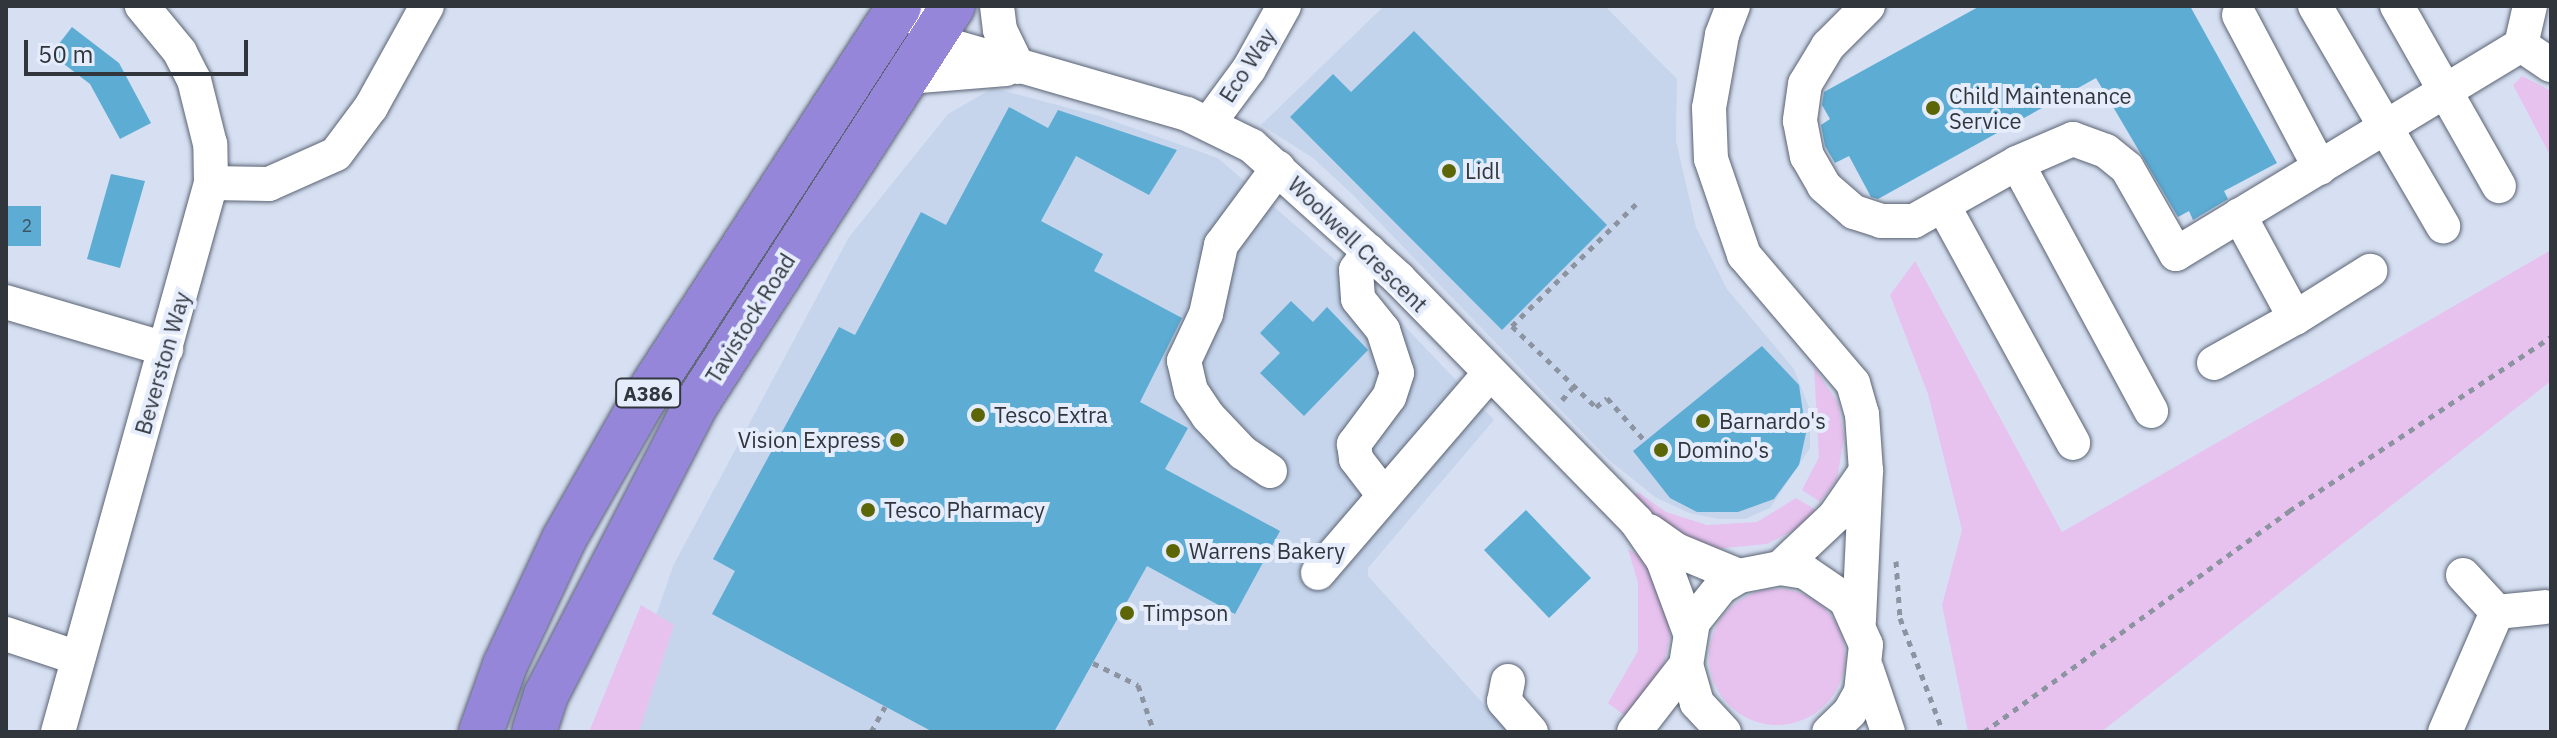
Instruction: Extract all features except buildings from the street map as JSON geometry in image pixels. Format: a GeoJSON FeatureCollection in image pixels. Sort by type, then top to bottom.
{"type":"FeatureCollection","features":[{"type":"Feature","properties":{"kind":"highway","name":"A386"},"geometry":{"type":"LineString","coordinates":[[481,732],[505,665],[564,539],[626,431],[743,241],[899,6]]}},
{"type":"Feature","properties":{"kind":"highway","name":"Tavistock Road"},"geometry":{"type":"LineString","coordinates":[[534,732],[546,695],[695,406],[907,77],[933,17]]}},
{"type":"Feature","properties":{"kind":"street","name":"Beverston Way"},"geometry":{"type":"LineString","coordinates":[[58,732],[211,183],[210,144],[194,80],[180,52],[142,6]]}},
{"type":"Feature","properties":{"kind":"street"},"geometry":{"type":"LineString","coordinates":[[211,183],[269,184],[336,154],[371,107],[427,6]]}},
{"type":"Feature","properties":{"kind":"street"},"geometry":{"type":"LineString","coordinates":[[997,6],[1000,30],[1018,67]]}},
{"type":"Feature","properties":{"kind":"street","name":"Eco Way"},"geometry":{"type":"LineString","coordinates":[[1209,123],[1249,69],[1284,6]]}},
{"type":"Feature","properties":{"kind":"street"},"geometry":{"type":"LineString","coordinates":[[1733,6],[1709,108],[1711,159],[1727,218],[1744,255],[1769,291],[1832,353],[1853,383],[1862,414],[1866,471],[1866,524],[1859,621],[1867,670],[1888,732]]}},
{"type":"Feature","properties":{"kind":"street"},"geometry":{"type":"LineString","coordinates":[[1868,6],[1828,46],[1805,84],[1800,121],[1807,156],[1824,186],[1854,212],[1881,221],[1914,221],[1944,207],[2017,163],[2073,139],[2106,151],[2127,168],[2176,254],[2320,168],[2386,123],[2521,45],[2530,6]]}},
{"type":"Feature","properties":{"kind":"street"},"geometry":{"type":"LineString","coordinates":[[2315,6],[2386,123],[2443,226]]}},
{"type":"Feature","properties":{"kind":"street"},"geometry":{"type":"LineString","coordinates":[[2397,6],[2499,186]]}},
{"type":"Feature","properties":{"kind":"street"},"geometry":{"type":"LineString","coordinates":[[2239,15],[2320,168]]}},
{"type":"Feature","properties":{"kind":"street"},"geometry":{"type":"LineString","coordinates":[[933,17],[1018,67]]}},
{"type":"Feature","properties":{"kind":"street"},"geometry":{"type":"LineString","coordinates":[[2521,45],[2551,65]]}},
{"type":"Feature","properties":{"kind":"street","name":"Woolwell Crescent"},"geometry":{"type":"LineString","coordinates":[[907,77],[1018,67],[1209,123],[1252,146],[1369,251],[1636,521],[1676,550],[1739,576]]}},
{"type":"Feature","properties":{"kind":"street"},"geometry":{"type":"LineString","coordinates":[[2017,163],[2151,411]]}},
{"type":"Feature","properties":{"kind":"street"},"geometry":{"type":"LineString","coordinates":[[1270,471],[1215,425],[1191,391],[1184,361],[1206,314],[1221,245],[1278,168]]}},
{"type":"Feature","properties":{"kind":"street"},"geometry":{"type":"LineString","coordinates":[[1944,207],[2073,443]]}},
{"type":"Feature","properties":{"kind":"street"},"geometry":{"type":"LineString","coordinates":[[2239,215],[2295,318]]}},
{"type":"Feature","properties":{"kind":"street"},"geometry":{"type":"LineString","coordinates":[[1369,251],[1356,270],[1358,299],[1383,330],[1397,373],[1389,397],[1354,444],[1356,459],[1383,494]]}},
{"type":"Feature","properties":{"kind":"street"},"geometry":{"type":"LineString","coordinates":[[2214,363],[2370,271]]}},
{"type":"Feature","properties":{"kind":"street"},"geometry":{"type":"LineString","coordinates":[[6,302],[166,349]]}},
{"type":"Feature","properties":{"kind":"street"},"geometry":{"type":"LineString","coordinates":[[1318,573],[1490,373]]}},
{"type":"Feature","properties":{"kind":"street"},"geometry":{"type":"LineString","coordinates":[[1780,568],[1835,516],[1866,471]]}},
{"type":"Feature","properties":{"kind":"street","name":"Woolwell Crescent"},"geometry":{"type":"LineString","coordinates":[[1636,521],[1663,560],[1688,649],[1697,703],[1724,732]]}},
{"type":"Feature","properties":{"kind":"street"},"geometry":{"type":"LineString","coordinates":[[1634,732],[1688,649],[1705,603],[1739,576],[1780,568],[1827,583],[1859,621]]}},
{"type":"Feature","properties":{"kind":"street"},"geometry":{"type":"LineString","coordinates":[[2463,575],[2497,612]]}},
{"type":"Feature","properties":{"kind":"street"},"geometry":{"type":"LineString","coordinates":[[2497,612],[2545,607]]}},
{"type":"Feature","properties":{"kind":"street"},"geometry":{"type":"LineString","coordinates":[[2445,732],[2497,612]]}},
{"type":"Feature","properties":{"kind":"street"},"geometry":{"type":"LineString","coordinates":[[6,634],[78,658]]}},
{"type":"Feature","properties":{"kind":"street"},"geometry":{"type":"LineString","coordinates":[[1829,732],[1850,712],[1867,670]]}},
{"type":"Feature","properties":{"kind":"street"},"geometry":{"type":"LineString","coordinates":[[1508,681],[1504,701],[1531,732]]}},
{"type":"Feature","properties":{"kind":"path"},"geometry":{"type":"LineString","coordinates":[[1636,204],[1512,326],[1596,407],[1607,398],[1645,441]]}},
{"type":"Feature","properties":{"kind":"path"},"geometry":{"type":"LineString","coordinates":[[1984,732],[2289,511],[2551,337]]}},
{"type":"Feature","properties":{"kind":"path"},"geometry":{"type":"LineString","coordinates":[[1866,524],[1895,538],[1900,618],[1943,732]]}},
{"type":"Feature","properties":{"kind":"path"},"geometry":{"type":"LineString","coordinates":[[1093,663],[1138,685],[1154,732]]}},
{"type":"Feature","properties":{"kind":"path"},"geometry":{"type":"LineString","coordinates":[[871,732],[885,707]]}},
{"type":"Feature","properties":{"kind":"shaded area"},"geometry":{"type":"Polygon","coordinates":[[[1384,6],[1605,6],[1677,79],[1676,141],[1696,227],[1727,289],[1794,369],[1810,410],[1810,448],[1770,508],[1745,519],[1719,519],[1689,513],[1655,497],[1610,461],[1353,195],[1313,158],[1261,125],[1384,6]]]}},
{"type":"Feature","properties":{"kind":"shaded area"},"geometry":{"type":"Polygon","coordinates":[[[2522,76],[2551,91],[2551,157],[2513,85],[2522,76]]]}},
{"type":"Feature","properties":{"kind":"shaded area"},"geometry":{"type":"Polygon","coordinates":[[[993,88],[1099,116],[1218,158],[1374,294],[1494,420],[1368,568],[1368,576],[1509,732],[616,732],[673,566],[849,237],[948,114],[993,88]]]}},
{"type":"Feature","properties":{"kind":"shaded area"},"geometry":{"type":"Polygon","coordinates":[[[2551,250],[2551,381],[2101,732],[1968,732],[1942,605],[1962,530],[1928,394],[1890,295],[1915,261],[2062,532],[2551,250]]]}},
{"type":"Feature","properties":{"kind":"shaded area"},"geometry":{"type":"Polygon","coordinates":[[[1814,367],[1838,403],[1844,437],[1837,479],[1820,502],[1802,490],[1819,457],[1814,367]]]}},
{"type":"Feature","properties":{"kind":"shaded area"},"geometry":{"type":"Polygon","coordinates":[[[1638,492],[1666,512],[1707,525],[1757,522],[1796,498],[1816,510],[1796,529],[1767,544],[1704,550],[1667,532],[1633,496],[1638,492]]]}},
{"type":"Feature","properties":{"kind":"shaded area"},"geometry":{"type":"Polygon","coordinates":[[[1628,549],[1643,558],[1662,584],[1670,634],[1663,671],[1625,716],[1608,703],[1638,651],[1638,583],[1628,549]]]}},
{"type":"Feature","properties":{"kind":"shaded area"},"geometry":{"type":"Polygon","coordinates":[[[1777,589],[1803,595],[1825,609],[1839,631],[1845,657],[1839,683],[1825,705],[1803,719],[1777,725],[1751,719],[1729,705],[1715,683],[1709,657],[1715,631],[1729,609],[1751,595],[1777,589]]]}},
{"type":"Feature","properties":{"kind":"shaded area"},"geometry":{"type":"Polygon","coordinates":[[[641,605],[674,625],[639,732],[589,732],[641,605]]]}},
{"type":"Feature","properties":{"kind":"place","name":"Child Maintenance Service"},"geometry":{"type":"Point","coordinates":[1933,108]}},
{"type":"Feature","properties":{"kind":"place","name":"Lidl"},"geometry":{"type":"Point","coordinates":[1449,171]}},
{"type":"Feature","properties":{"kind":"place","name":"Tesco Extra"},"geometry":{"type":"Point","coordinates":[978,415]}},
{"type":"Feature","properties":{"kind":"place","name":"Barnardo's"},"geometry":{"type":"Point","coordinates":[1703,421]}},
{"type":"Feature","properties":{"kind":"place","name":"Vision Express"},"geometry":{"type":"Point","coordinates":[897,440]}},
{"type":"Feature","properties":{"kind":"place","name":"Domino's"},"geometry":{"type":"Point","coordinates":[1661,450]}},
{"type":"Feature","properties":{"kind":"place","name":"Tesco Pharmacy"},"geometry":{"type":"Point","coordinates":[868,510]}},
{"type":"Feature","properties":{"kind":"place","name":"Warrens Bakery"},"geometry":{"type":"Point","coordinates":[1173,551]}},
{"type":"Feature","properties":{"kind":"place","name":"Timpson"},"geometry":{"type":"Point","coordinates":[1127,613]}}]}
